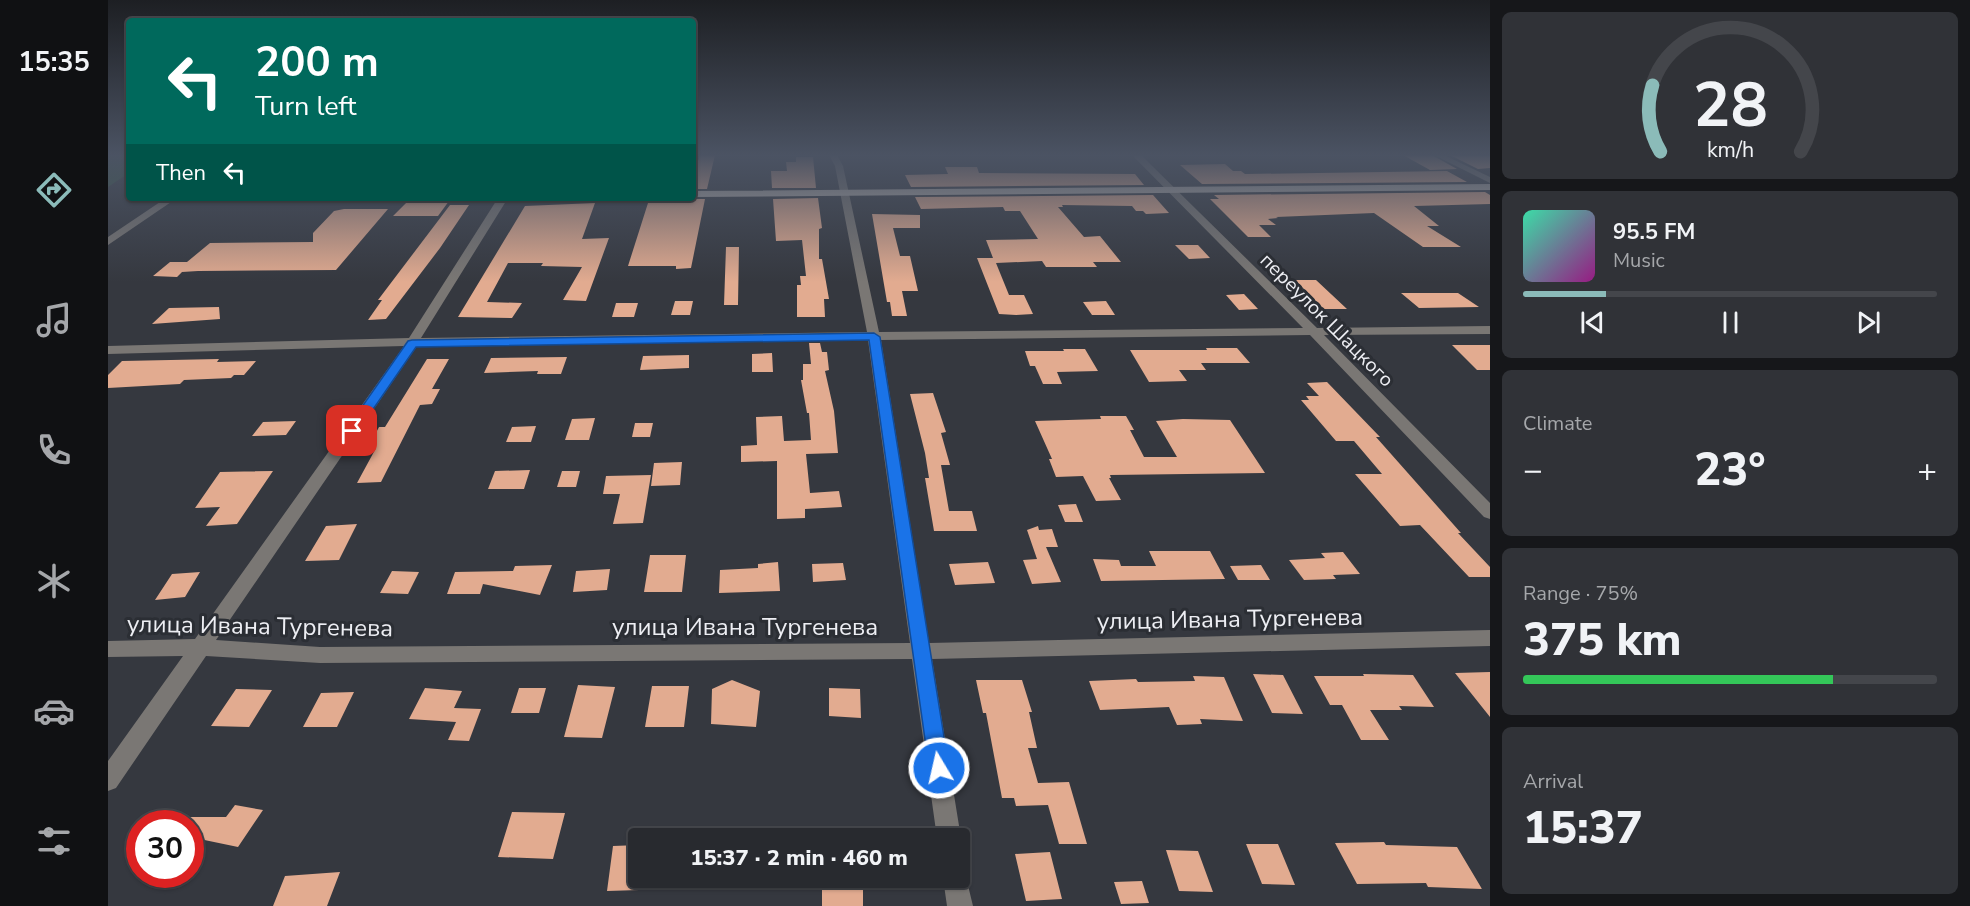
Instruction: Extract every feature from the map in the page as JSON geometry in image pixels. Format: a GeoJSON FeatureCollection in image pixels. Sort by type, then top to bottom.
{"type":"FeatureCollection","features":[{"type":"Feature","properties":{"kind":"street"},"geometry":{"type":"LineString","coordinates":[[846,197],[874,337],[948,828]]}},
{"type":"Feature","properties":{"kind":"street","name":"переулок Шацкого"},"geometry":{"type":"LineString","coordinates":[[1176,197],[1313,332],[1490,513]]}},
{"type":"Feature","properties":{"kind":"street"},"geometry":{"type":"LineString","coordinates":[[108,242],[168,201]]}},
{"type":"Feature","properties":{"kind":"street"},"geometry":{"type":"LineString","coordinates":[[108,780],[412,343],[501,201]]}},
{"type":"Feature","properties":{"kind":"street"},"geometry":{"type":"LineString","coordinates":[[108,350],[412,343],[1490,330]]}},
{"type":"Feature","properties":{"kind":"street","name":"улица Ивана Тургенева"},"geometry":{"type":"LineString","coordinates":[[108,649],[201,647],[320,655],[921,651],[1490,638]]}},
{"type":"Feature","properties":{"kind":"street"},"geometry":{"type":"LineString","coordinates":[[957,888],[960,906]]}},
{"type":"Feature","properties":{"kind":"building"},"geometry":{"type":"Polygon","coordinates":[[[915,197],[1155,197],[1169,213],[1146,214],[1143,211],[1136,211],[1132,206],[1062,205],[1063,207],[1058,207],[1084,237],[1100,236],[1121,262],[1093,262],[1097,267],[1046,267],[1042,261],[996,263],[1009,295],[1024,295],[1033,314],[1016,315],[999,314],[977,258],[993,258],[986,240],[1038,239],[1020,211],[1005,211],[1003,207],[921,209],[915,197]]]}},
{"type":"Feature","properties":{"kind":"building"},"geometry":{"type":"Polygon","coordinates":[[[1217,197],[1490,197],[1490,204],[1414,206],[1439,226],[1427,226],[1461,247],[1423,247],[1374,213],[1276,217],[1278,218],[1268,219],[1276,225],[1259,225],[1271,237],[1248,237],[1210,199],[1219,199],[1217,197]]]}},
{"type":"Feature","properties":{"kind":"building"},"geometry":{"type":"Polygon","coordinates":[[[818,198],[822,228],[819,229],[819,259],[822,259],[829,299],[824,299],[825,317],[797,317],[797,285],[801,285],[800,276],[806,276],[802,240],[776,241],[773,199],[818,198]]]}},
{"type":"Feature","properties":{"kind":"building"},"geometry":{"type":"Polygon","coordinates":[[[705,199],[691,268],[628,266],[648,203],[705,199]]]}},
{"type":"Feature","properties":{"kind":"building"},"geometry":{"type":"Polygon","coordinates":[[[408,201],[449,201],[438,216],[393,216],[408,201]]]}},
{"type":"Feature","properties":{"kind":"building"},"geometry":{"type":"Polygon","coordinates":[[[595,203],[582,239],[609,238],[586,301],[563,300],[582,267],[541,266],[543,263],[508,263],[487,302],[522,303],[512,318],[458,317],[525,206],[595,203]]]}},
{"type":"Feature","properties":{"kind":"building"},"geometry":{"type":"Polygon","coordinates":[[[450,205],[469,205],[440,248],[386,319],[368,320],[382,300],[378,300],[450,205]]]}},
{"type":"Feature","properties":{"kind":"building"},"geometry":{"type":"Polygon","coordinates":[[[388,209],[336,270],[198,271],[182,272],[177,277],[153,276],[170,262],[187,262],[210,243],[313,242],[313,233],[334,211],[388,209]]]}},
{"type":"Feature","properties":{"kind":"building"},"geometry":{"type":"Polygon","coordinates":[[[872,214],[920,215],[920,228],[893,228],[900,256],[910,256],[918,291],[902,291],[907,316],[892,316],[890,302],[887,302],[872,214]]]}},
{"type":"Feature","properties":{"kind":"building"},"geometry":{"type":"Polygon","coordinates":[[[1175,245],[1198,245],[1210,258],[1189,259],[1175,245]]]}},
{"type":"Feature","properties":{"kind":"building"},"geometry":{"type":"Polygon","coordinates":[[[726,247],[739,247],[738,305],[724,305],[726,247]]]}},
{"type":"Feature","properties":{"kind":"building"},"geometry":{"type":"Polygon","coordinates":[[[1295,280],[1316,280],[1347,309],[1324,309],[1295,280]]]}},
{"type":"Feature","properties":{"kind":"building"},"geometry":{"type":"Polygon","coordinates":[[[1401,293],[1458,293],[1479,307],[1419,308],[1401,293]]]}},
{"type":"Feature","properties":{"kind":"building"},"geometry":{"type":"Polygon","coordinates":[[[1244,294],[1258,309],[1239,310],[1226,295],[1244,294]]]}},
{"type":"Feature","properties":{"kind":"building"},"geometry":{"type":"Polygon","coordinates":[[[675,301],[693,301],[690,315],[671,315],[675,301]]]}},
{"type":"Feature","properties":{"kind":"building"},"geometry":{"type":"Polygon","coordinates":[[[1106,301],[1115,315],[1092,315],[1083,302],[1106,301]]]}},
{"type":"Feature","properties":{"kind":"building"},"geometry":{"type":"Polygon","coordinates":[[[616,303],[638,303],[634,317],[612,317],[616,303]]]}},
{"type":"Feature","properties":{"kind":"building"},"geometry":{"type":"Polygon","coordinates":[[[219,307],[220,319],[152,324],[169,308],[219,307]]]}},
{"type":"Feature","properties":{"kind":"building"},"geometry":{"type":"Polygon","coordinates":[[[809,343],[820,343],[822,352],[827,352],[829,370],[825,371],[834,411],[838,453],[806,454],[810,493],[839,491],[842,507],[805,509],[805,518],[777,519],[777,461],[741,462],[741,446],[757,445],[756,417],[782,416],[784,441],[811,440],[809,413],[807,413],[801,380],[803,380],[803,364],[811,364],[809,343]]]}},
{"type":"Feature","properties":{"kind":"building"},"geometry":{"type":"Polygon","coordinates":[[[1452,345],[1490,345],[1490,370],[1477,370],[1452,345]]]}},
{"type":"Feature","properties":{"kind":"building"},"geometry":{"type":"Polygon","coordinates":[[[1206,348],[1237,348],[1250,363],[1201,363],[1206,370],[1179,370],[1187,381],[1149,382],[1130,350],[1207,350],[1206,348]]]}},
{"type":"Feature","properties":{"kind":"building"},"geometry":{"type":"Polygon","coordinates":[[[1063,349],[1085,349],[1098,371],[1057,372],[1062,384],[1043,384],[1035,366],[1030,366],[1025,351],[1064,351],[1063,349]]]}},
{"type":"Feature","properties":{"kind":"building"},"geometry":{"type":"Polygon","coordinates":[[[772,353],[773,372],[752,372],[752,354],[772,353]]]}},
{"type":"Feature","properties":{"kind":"building"},"geometry":{"type":"Polygon","coordinates":[[[689,355],[689,368],[640,370],[643,356],[689,355]]]}},
{"type":"Feature","properties":{"kind":"building"},"geometry":{"type":"Polygon","coordinates":[[[567,357],[561,374],[537,374],[538,371],[484,373],[491,358],[567,357]]]}},
{"type":"Feature","properties":{"kind":"building"},"geometry":{"type":"Polygon","coordinates":[[[219,359],[217,362],[256,361],[244,375],[234,375],[231,378],[184,380],[180,384],[108,388],[108,375],[122,361],[219,359]]]}},
{"type":"Feature","properties":{"kind":"building"},"geometry":{"type":"Polygon","coordinates":[[[427,359],[449,359],[432,389],[440,389],[432,404],[420,405],[381,482],[357,483],[376,448],[368,448],[379,427],[385,427],[427,359]]]}},
{"type":"Feature","properties":{"kind":"building"},"geometry":{"type":"Polygon","coordinates":[[[1327,382],[1380,437],[1376,437],[1490,567],[1490,577],[1469,577],[1420,525],[1400,526],[1355,474],[1382,474],[1354,441],[1336,441],[1301,400],[1309,400],[1306,396],[1319,396],[1307,383],[1327,382]]]}},
{"type":"Feature","properties":{"kind":"building"},"geometry":{"type":"Polygon","coordinates":[[[933,393],[946,432],[941,433],[950,465],[941,465],[949,511],[972,511],[977,531],[934,531],[925,478],[929,478],[925,453],[910,394],[933,393]]]}},
{"type":"Feature","properties":{"kind":"building"},"geometry":{"type":"Polygon","coordinates":[[[1100,416],[1126,416],[1134,430],[1130,430],[1144,457],[1177,457],[1156,421],[1230,420],[1265,473],[1110,475],[1111,478],[1109,478],[1121,500],[1096,501],[1083,476],[1056,477],[1049,459],[1052,459],[1035,421],[1101,419],[1100,416]]]}},
{"type":"Feature","properties":{"kind":"building"},"geometry":{"type":"Polygon","coordinates":[[[595,418],[589,440],[565,440],[572,419],[595,418]]]}},
{"type":"Feature","properties":{"kind":"building"},"geometry":{"type":"Polygon","coordinates":[[[296,421],[286,435],[252,436],[263,422],[296,421]]]}},
{"type":"Feature","properties":{"kind":"building"},"geometry":{"type":"Polygon","coordinates":[[[635,423],[653,423],[650,437],[632,437],[635,423]]]}},
{"type":"Feature","properties":{"kind":"building"},"geometry":{"type":"Polygon","coordinates":[[[536,426],[531,442],[506,442],[512,427],[536,426]]]}},
{"type":"Feature","properties":{"kind":"building"},"geometry":{"type":"Polygon","coordinates":[[[682,462],[680,485],[651,486],[654,463],[682,462]]]}},
{"type":"Feature","properties":{"kind":"building"},"geometry":{"type":"Polygon","coordinates":[[[530,470],[524,489],[488,489],[495,471],[530,470]]]}},
{"type":"Feature","properties":{"kind":"building"},"geometry":{"type":"Polygon","coordinates":[[[273,471],[237,524],[206,526],[220,507],[195,508],[220,472],[273,471]]]}},
{"type":"Feature","properties":{"kind":"building"},"geometry":{"type":"Polygon","coordinates":[[[562,471],[580,471],[576,487],[557,487],[562,471]]]}},
{"type":"Feature","properties":{"kind":"building"},"geometry":{"type":"Polygon","coordinates":[[[651,475],[643,523],[613,524],[620,494],[603,494],[606,476],[651,475]]]}},
{"type":"Feature","properties":{"kind":"building"},"geometry":{"type":"Polygon","coordinates":[[[1076,504],[1083,522],[1065,522],[1058,505],[1076,504]]]}},
{"type":"Feature","properties":{"kind":"building"},"geometry":{"type":"Polygon","coordinates":[[[357,524],[339,560],[305,561],[326,526],[357,524]]]}},
{"type":"Feature","properties":{"kind":"building"},"geometry":{"type":"Polygon","coordinates":[[[1038,526],[1039,530],[1052,529],[1058,547],[1046,547],[1061,582],[1032,584],[1023,560],[1037,559],[1027,530],[1038,526]]]}},
{"type":"Feature","properties":{"kind":"building"},"geometry":{"type":"Polygon","coordinates":[[[1149,551],[1210,551],[1225,579],[1101,581],[1093,559],[1119,560],[1121,566],[1156,566],[1149,551]]]}},
{"type":"Feature","properties":{"kind":"building"},"geometry":{"type":"Polygon","coordinates":[[[1343,552],[1360,574],[1333,575],[1336,579],[1304,580],[1289,560],[1325,558],[1321,553],[1343,552]]]}},
{"type":"Feature","properties":{"kind":"building"},"geometry":{"type":"Polygon","coordinates":[[[650,555],[686,555],[682,592],[644,592],[650,555]]]}},
{"type":"Feature","properties":{"kind":"building"},"geometry":{"type":"Polygon","coordinates":[[[778,562],[780,591],[719,593],[720,570],[758,568],[758,564],[778,562]]]}},
{"type":"Feature","properties":{"kind":"building"},"geometry":{"type":"Polygon","coordinates":[[[988,562],[995,583],[955,585],[949,564],[988,562]]]}},
{"type":"Feature","properties":{"kind":"building"},"geometry":{"type":"Polygon","coordinates":[[[843,563],[846,580],[813,582],[812,564],[843,563]]]}},
{"type":"Feature","properties":{"kind":"building"},"geometry":{"type":"Polygon","coordinates":[[[552,565],[540,595],[483,584],[480,594],[447,594],[455,572],[513,571],[515,566],[552,565]]]}},
{"type":"Feature","properties":{"kind":"building"},"geometry":{"type":"Polygon","coordinates":[[[1261,565],[1270,580],[1238,580],[1230,566],[1261,565]]]}},
{"type":"Feature","properties":{"kind":"building"},"geometry":{"type":"Polygon","coordinates":[[[610,569],[607,590],[573,592],[576,571],[610,569]]]}},
{"type":"Feature","properties":{"kind":"building"},"geometry":{"type":"Polygon","coordinates":[[[392,571],[419,572],[408,594],[380,593],[392,571]]]}},
{"type":"Feature","properties":{"kind":"building"},"geometry":{"type":"Polygon","coordinates":[[[200,572],[185,597],[155,600],[172,574],[200,572]]]}},
{"type":"Feature","properties":{"kind":"building"},"geometry":{"type":"Polygon","coordinates":[[[1490,672],[1490,717],[1455,673],[1490,672]]]}},
{"type":"Feature","properties":{"kind":"building"},"geometry":{"type":"Polygon","coordinates":[[[1253,674],[1283,675],[1303,714],[1272,713],[1253,674]]]}},
{"type":"Feature","properties":{"kind":"building"},"geometry":{"type":"Polygon","coordinates":[[[1363,674],[1413,675],[1434,707],[1399,706],[1402,710],[1370,710],[1389,740],[1361,740],[1342,705],[1330,705],[1314,676],[1364,676],[1363,674]]]}},
{"type":"Feature","properties":{"kind":"building"},"geometry":{"type":"Polygon","coordinates":[[[1193,676],[1224,677],[1243,721],[1200,719],[1202,724],[1177,725],[1169,707],[1100,710],[1089,681],[1136,679],[1138,682],[1195,681],[1193,676]]]}},
{"type":"Feature","properties":{"kind":"building"},"geometry":{"type":"Polygon","coordinates":[[[732,680],[760,691],[756,727],[711,724],[712,689],[732,680]]]}},
{"type":"Feature","properties":{"kind":"building"},"geometry":{"type":"Polygon","coordinates":[[[976,680],[1022,680],[1032,712],[1029,712],[1037,748],[1028,748],[1038,783],[1069,782],[1087,844],[1059,844],[1048,805],[1016,806],[1014,798],[1002,798],[986,713],[983,713],[976,680]]]}},
{"type":"Feature","properties":{"kind":"building"},"geometry":{"type":"Polygon","coordinates":[[[578,685],[615,687],[602,738],[564,737],[578,685]]]}},
{"type":"Feature","properties":{"kind":"building"},"geometry":{"type":"Polygon","coordinates":[[[652,686],[689,686],[684,727],[645,727],[652,686]]]}},
{"type":"Feature","properties":{"kind":"building"},"geometry":{"type":"Polygon","coordinates":[[[425,688],[462,691],[454,708],[481,709],[469,741],[448,740],[456,722],[409,719],[425,688]]]}},
{"type":"Feature","properties":{"kind":"building"},"geometry":{"type":"Polygon","coordinates":[[[519,688],[546,688],[539,713],[511,713],[519,688]]]}},
{"type":"Feature","properties":{"kind":"building"},"geometry":{"type":"Polygon","coordinates":[[[829,688],[860,689],[861,718],[829,716],[829,688]]]}},
{"type":"Feature","properties":{"kind":"building"},"geometry":{"type":"Polygon","coordinates":[[[236,689],[272,690],[249,727],[211,726],[236,689]]]}},
{"type":"Feature","properties":{"kind":"building"},"geometry":{"type":"Polygon","coordinates":[[[354,692],[337,727],[303,727],[321,693],[354,692]]]}},
{"type":"Feature","properties":{"kind":"building"},"geometry":{"type":"Polygon","coordinates":[[[235,805],[263,810],[238,847],[204,840],[204,817],[226,817],[235,805]]]}},
{"type":"Feature","properties":{"kind":"building"},"geometry":{"type":"Polygon","coordinates":[[[512,812],[565,813],[553,859],[498,857],[512,812]]]}},
{"type":"Feature","properties":{"kind":"building"},"geometry":{"type":"Polygon","coordinates":[[[1384,842],[1386,845],[1457,847],[1482,889],[1428,887],[1426,883],[1357,884],[1335,843],[1384,842]]]}},
{"type":"Feature","properties":{"kind":"building"},"geometry":{"type":"Polygon","coordinates":[[[1246,844],[1278,844],[1295,885],[1262,884],[1246,844]]]}},
{"type":"Feature","properties":{"kind":"building"},"geometry":{"type":"Polygon","coordinates":[[[628,845],[628,888],[639,888],[639,890],[607,891],[613,846],[628,845]]]}},
{"type":"Feature","properties":{"kind":"building"},"geometry":{"type":"Polygon","coordinates":[[[1166,850],[1198,851],[1213,892],[1179,891],[1166,850]]]}},
{"type":"Feature","properties":{"kind":"building"},"geometry":{"type":"Polygon","coordinates":[[[1050,852],[1062,899],[1026,901],[1015,854],[1050,852]]]}},
{"type":"Feature","properties":{"kind":"building"},"geometry":{"type":"Polygon","coordinates":[[[340,872],[327,906],[273,906],[285,876],[340,872]]]}},
{"type":"Feature","properties":{"kind":"building"},"geometry":{"type":"Polygon","coordinates":[[[1142,881],[1149,903],[1121,904],[1114,882],[1142,881]]]}},
{"type":"Feature","properties":{"kind":"building"},"geometry":{"type":"Polygon","coordinates":[[[822,888],[863,888],[863,906],[822,906],[822,888]]]}},
{"type":"Feature","properties":{"kind":"route"},"geometry":{"type":"LineString","coordinates":[[352,431],[412,343],[484,340],[874,337],[939,768]]}}]}
